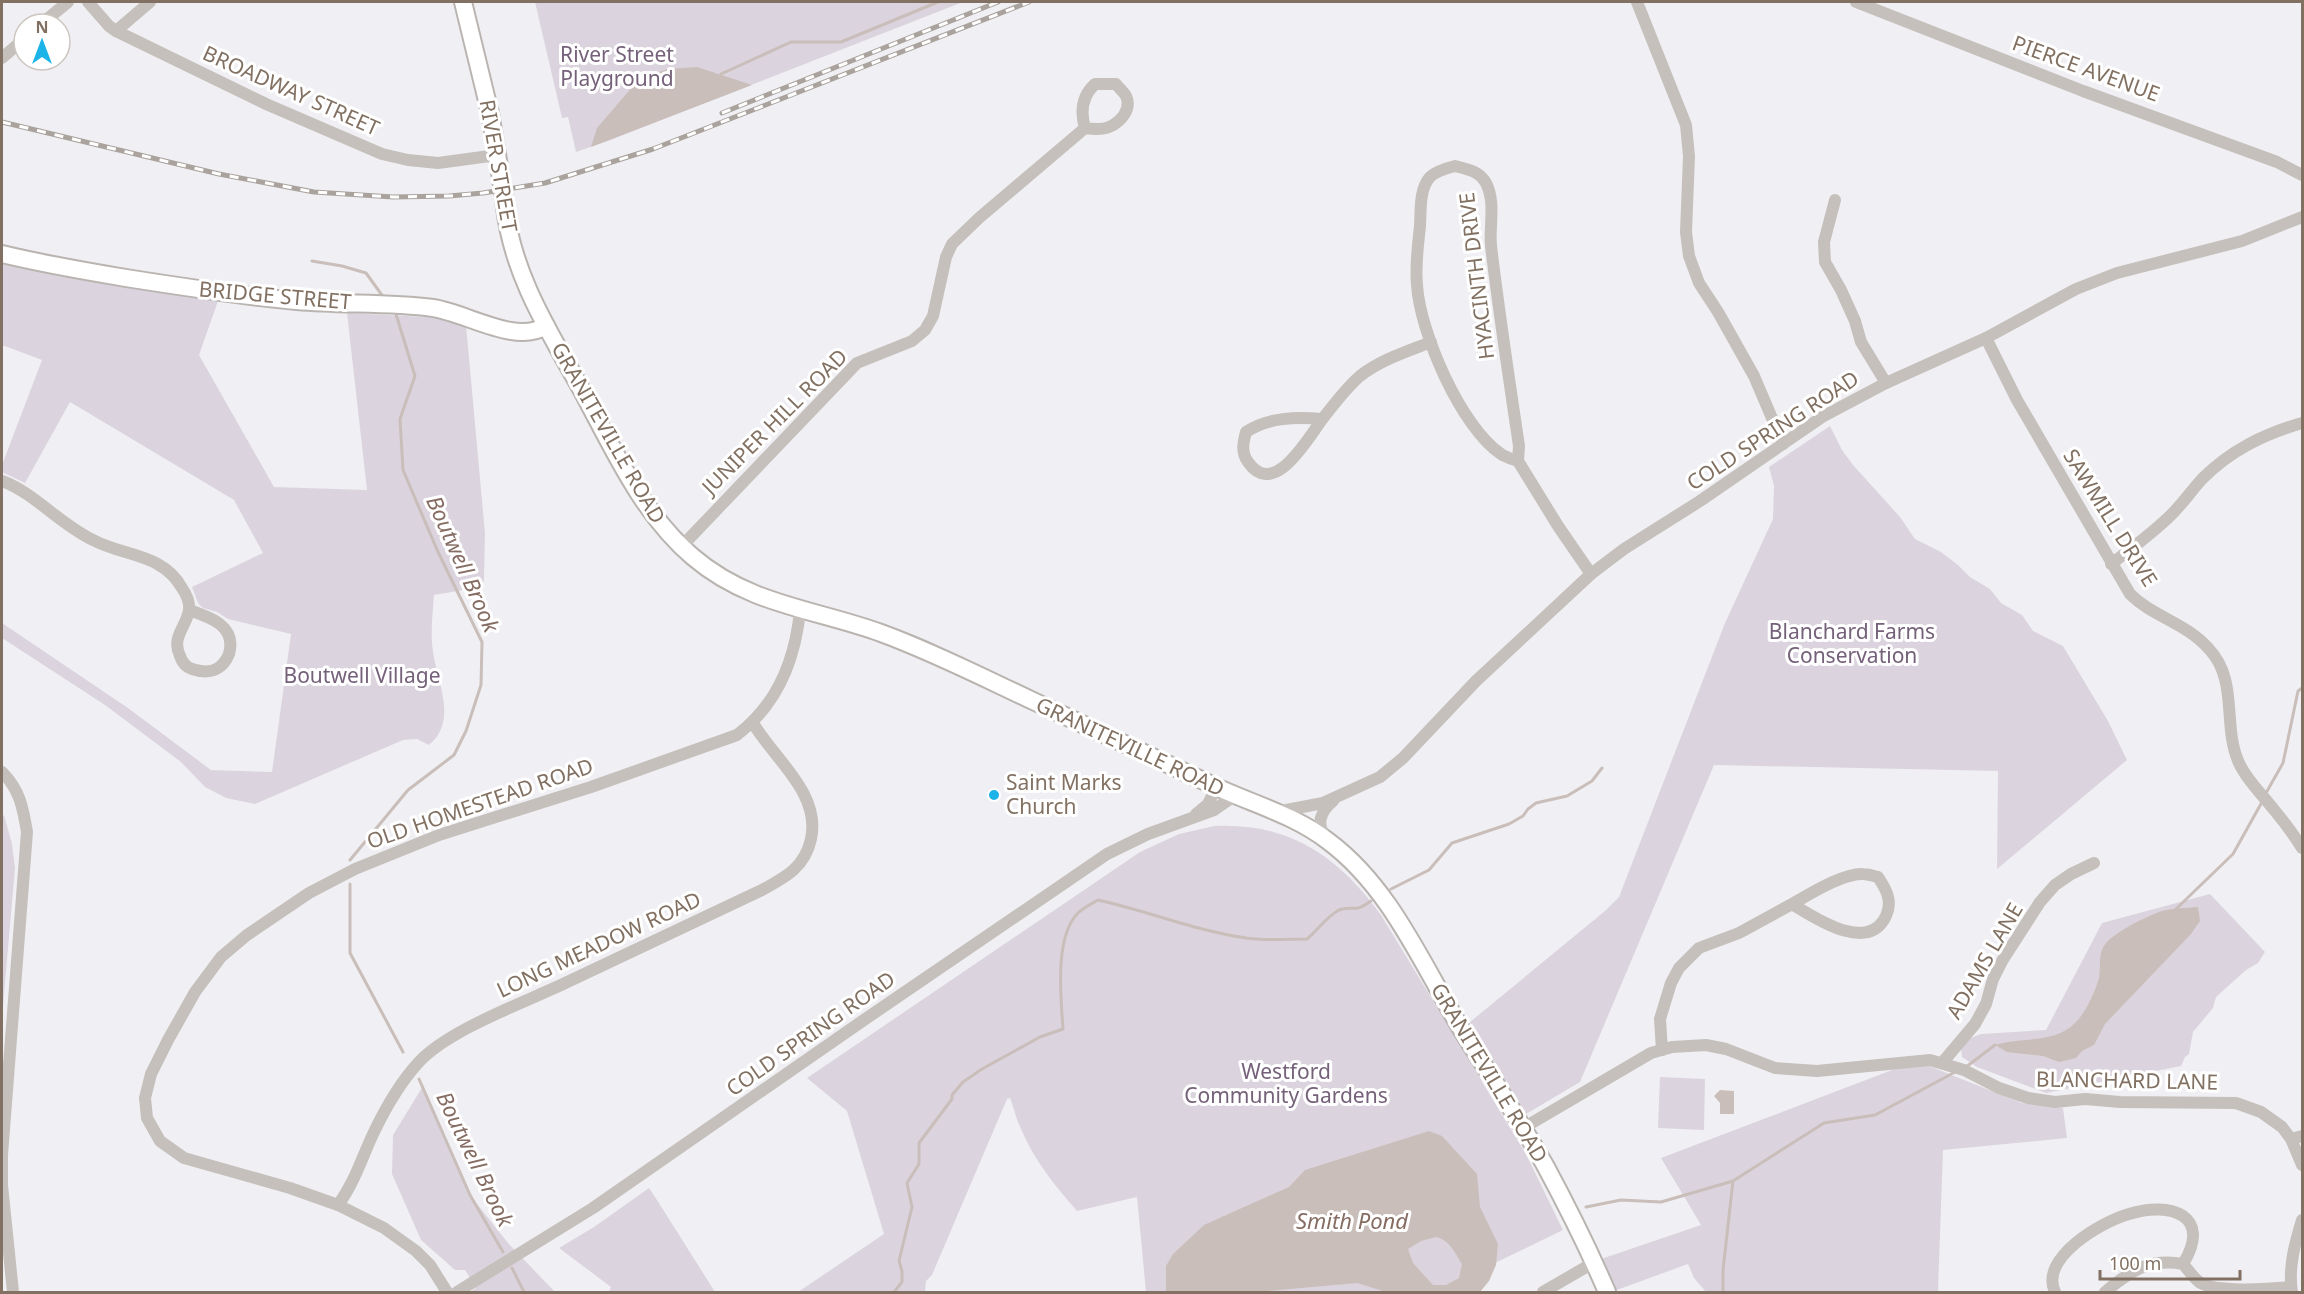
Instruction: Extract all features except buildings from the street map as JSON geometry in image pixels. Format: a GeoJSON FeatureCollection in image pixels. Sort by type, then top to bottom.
{"type":"FeatureCollection","features":[{"type":"Feature","properties":{"kind":"main road","name":"RIVER STREET"},"geometry":{"type":"LineString","coordinates":[[464,2],[490,113],[510,239],[517,265],[546,326]]}},
{"type":"Feature","properties":{"kind":"main road","name":"BRIDGE STREET"},"geometry":{"type":"LineString","coordinates":[[2,254],[82,271],[255,297],[301,302],[393,304],[435,309],[512,332],[534,331],[546,326]]}},
{"type":"Feature","properties":{"kind":"main road","name":"GRANITEVILLE ROAD"},"geometry":{"type":"LineString","coordinates":[[546,326],[645,502],[669,535],[705,567],[734,585],[768,600],[880,633],[940,657],[1216,788],[1307,827],[1328,841],[1358,868],[1388,904],[1547,1168],[1607,1293]]}},
{"type":"Feature","properties":{"kind":"street"},"geometry":{"type":"LineString","coordinates":[[56,12],[68,2]]}},
{"type":"Feature","properties":{"kind":"street","name":"BROADWAY STREET"},"geometry":{"type":"LineString","coordinates":[[88,2],[116,32],[266,104],[382,154],[438,163],[497,155]]}},
{"type":"Feature","properties":{"kind":"street"},"geometry":{"type":"LineString","coordinates":[[116,32],[150,2]]}},
{"type":"Feature","properties":{"kind":"street"},"geometry":{"type":"LineString","coordinates":[[1637,2],[1686,125],[1689,156],[1686,232],[1689,256],[1699,283],[1755,376],[1784,444]]}},
{"type":"Feature","properties":{"kind":"street","name":"PIERCE AVENUE"},"geometry":{"type":"LineString","coordinates":[[1856,2],[2083,91],[2277,162],[2302,175]]}},
{"type":"Feature","properties":{"kind":"street","name":"JUNIPER HILL ROAD"},"geometry":{"type":"LineString","coordinates":[[682,546],[857,363],[912,341],[925,330],[933,316],[946,257],[952,244],[1084,128]]}},
{"type":"Feature","properties":{"kind":"street","name":"HYACINTH DRIVE"},"geometry":{"type":"LineString","coordinates":[[1518,460],[1501,455],[1468,419],[1450,387],[1421,312],[1417,284],[1422,196],[1429,177],[1455,166],[1479,174],[1485,181],[1490,194],[1491,242],[1500,322],[1519,446],[1518,460],[1558,526],[1591,574]]}},
{"type":"Feature","properties":{"kind":"street"},"geometry":{"type":"LineString","coordinates":[[1836,200],[1824,242],[1825,262],[1855,321],[1861,342],[1886,383]]}},
{"type":"Feature","properties":{"kind":"street","name":"COLD SPRING ROAD"},"geometry":{"type":"LineString","coordinates":[[1275,812],[1323,803],[1380,777],[1403,758],[1476,681],[1591,574],[1633,543],[1700,501],[1822,417],[1886,383],[1986,338],[2076,289],[2117,273],[2242,242],[2302,217]]}},
{"type":"Feature","properties":{"kind":"street","name":"SAWMILL DRIVE"},"geometry":{"type":"LineString","coordinates":[[1986,338],[2017,400],[2130,594],[2140,603],[2187,629],[2210,649],[2227,682],[2231,737],[2239,764],[2302,848]]}},
{"type":"Feature","properties":{"kind":"street"},"geometry":{"type":"LineString","coordinates":[[1323,418],[1294,418],[1255,426],[1246,432],[1243,444],[1244,454],[1250,465],[1263,473],[1279,471],[1293,461],[1323,418],[1361,375],[1394,357],[1431,342]]}},
{"type":"Feature","properties":{"kind":"street"},"geometry":{"type":"LineString","coordinates":[[2111,564],[2147,538],[2203,479],[2230,455],[2263,436],[2302,423]]}},
{"type":"Feature","properties":{"kind":"street"},"geometry":{"type":"LineString","coordinates":[[2,481],[22,491],[52,515],[92,540],[164,567],[175,577],[188,599],[189,610],[177,636],[176,648],[181,659],[188,667],[197,671],[208,672],[220,667],[227,658],[230,647],[229,636],[222,624],[189,610]]}},
{"type":"Feature","properties":{"kind":"street","name":"OLD HOMESTEAD ROAD"},"geometry":{"type":"LineString","coordinates":[[447,1293],[430,1265],[404,1241],[338,1205],[290,1188],[184,1158],[166,1146],[153,1131],[145,1107],[147,1085],[179,1018],[221,957],[247,935],[287,907],[355,869],[439,835],[591,787],[726,740],[753,723],[769,705],[783,681],[800,610]]}},
{"type":"Feature","properties":{"kind":"street","name":"LONG MEADOW ROAD"},"geometry":{"type":"LineString","coordinates":[[338,1205],[353,1182],[395,1092],[418,1063],[431,1051],[456,1035],[501,1012],[762,890],[793,872],[801,864],[808,851],[812,833],[809,805],[804,793],[762,739],[753,723]]}},
{"type":"Feature","properties":{"kind":"street"},"geometry":{"type":"LineString","coordinates":[[2,772],[17,790],[27,832],[2,1155],[2,1185],[13,1293]]}},
{"type":"Feature","properties":{"kind":"street","name":"COLD SPRING ROAD"},"geometry":{"type":"LineString","coordinates":[[1192,817],[1208,804],[1216,788]]}},
{"type":"Feature","properties":{"kind":"street","name":"COLD SPRING ROAD"},"geometry":{"type":"LineString","coordinates":[[457,1293],[594,1208],[1107,854],[1148,834],[1214,810],[1234,796]]}},
{"type":"Feature","properties":{"kind":"street"},"geometry":{"type":"LineString","coordinates":[[1328,841],[1320,828],[1320,817],[1336,798]]}},
{"type":"Feature","properties":{"kind":"street","name":"ADAMS LANE"},"geometry":{"type":"LineString","coordinates":[[1942,1063],[1975,1024],[1986,1004],[1993,979],[2002,961],[2040,902],[2055,885],[2094,863]]}},
{"type":"Feature","properties":{"kind":"street"},"geometry":{"type":"LineString","coordinates":[[1662,1050],[1662,1011],[1671,983],[1679,968],[1699,948],[1739,933],[1792,904],[1825,886],[1846,877],[1862,874],[1878,877],[1886,889],[1889,902],[1880,926],[1862,934],[1849,932],[1829,924],[1792,904]]}},
{"type":"Feature","properties":{"kind":"street","name":"BLANCHARD LANE"},"geometry":{"type":"LineString","coordinates":[[1523,1128],[1651,1053],[1672,1047],[1706,1045],[1726,1049],[1774,1068],[1796,1071],[1849,1069],[1930,1060],[1964,1070],[1999,1088],[2028,1098],[2055,1102],[2085,1099],[2120,1102],[2236,1103],[2271,1117],[2297,1138],[2302,1165]]}},
{"type":"Feature","properties":{"kind":"street"},"geometry":{"type":"LineString","coordinates":[[2055,1293],[2051,1283],[2052,1272],[2062,1256],[2100,1228],[2137,1212],[2166,1209],[2184,1216],[2191,1223],[2193,1227],[2192,1246],[2183,1264]]}},
{"type":"Feature","properties":{"kind":"street"},"geometry":{"type":"LineString","coordinates":[[2183,1264],[2196,1280],[2208,1286],[2246,1291],[2292,1290],[2294,1246],[2302,1220]]}},
{"type":"Feature","properties":{"kind":"street"},"geometry":{"type":"LineString","coordinates":[[1543,1293],[1593,1263]]}},
{"type":"Feature","properties":{"kind":"street"},"geometry":{"type":"LineString","coordinates":[[2105,1293],[2143,1266],[2183,1264]]}},
{"type":"Feature","properties":{"kind":"green space","name":"River Street Playground"},"geometry":{"type":"Polygon","coordinates":[[[535,2],[963,2],[576,152],[568,117],[562,118],[535,2]]]}},
{"type":"Feature","properties":{"kind":"green space","name":"Boutwell Village"},"geometry":{"type":"Polygon","coordinates":[[[2,263],[218,301],[199,355],[274,487],[367,490],[347,313],[428,317],[466,325],[485,533],[484,580],[482,587],[434,595],[433,655],[444,710],[443,722],[438,734],[429,745],[417,739],[403,740],[255,804],[226,798],[205,787],[181,762],[105,705],[2,638],[2,623],[128,708],[211,770],[272,772],[291,634],[228,619],[217,612],[203,608],[198,603],[192,587],[263,553],[234,500],[70,402],[25,483],[2,472],[2,465],[42,360],[2,345],[2,263]]]}},
{"type":"Feature","properties":{"kind":"green space","name":"Blanchard Farms Conservation"},"geometry":{"type":"Polygon","coordinates":[[[1830,426],[1842,450],[1853,465],[1900,517],[1915,539],[1941,552],[1970,577],[1990,589],[2001,603],[2022,615],[2033,631],[2063,646],[2108,721],[2127,760],[1997,869],[1998,771],[1714,765],[1580,1082],[1526,1114],[1470,1022],[1619,897],[1725,623],[1773,519],[1774,486],[1769,467],[1830,426]]]}},
{"type":"Feature","properties":{"kind":"green space"},"geometry":{"type":"Polygon","coordinates":[[[4,815],[12,844],[15,868],[2,1017],[2,817],[4,815]]]}},
{"type":"Feature","properties":{"kind":"green space","name":"Westford Community Gardens"},"geometry":{"type":"Polygon","coordinates":[[[1214,826],[1241,826],[1289,837],[1329,860],[1365,894],[1381,915],[1526,1154],[1563,1230],[1435,1292],[1146,1292],[1137,1197],[1077,1211],[1053,1182],[1032,1151],[1019,1125],[1010,1098],[1007,1099],[932,1275],[926,1281],[925,1292],[798,1292],[884,1234],[847,1111],[807,1078],[1140,852],[1179,834],[1214,826]]]}},
{"type":"Feature","properties":{"kind":"green space"},"geometry":{"type":"Polygon","coordinates":[[[2210,894],[2265,952],[2258,963],[2246,970],[2216,997],[2213,1008],[2193,1032],[2189,1054],[2181,1066],[2046,1093],[1977,1067],[1962,1057],[1961,1049],[1968,1039],[1981,1034],[2046,1030],[2102,923],[2210,894]]]}},
{"type":"Feature","properties":{"kind":"green space"},"geometry":{"type":"Polygon","coordinates":[[[1929,1066],[2022,1103],[2063,1108],[2067,1138],[1943,1150],[1938,1292],[1706,1292],[1694,1278],[1688,1264],[1614,1291],[1601,1259],[1701,1225],[1661,1158],[1900,1067],[1929,1066]]]}},
{"type":"Feature","properties":{"kind":"green space"},"geometry":{"type":"Polygon","coordinates":[[[1660,1077],[1705,1079],[1704,1130],[1658,1128],[1660,1077]]]}},
{"type":"Feature","properties":{"kind":"green space"},"geometry":{"type":"Polygon","coordinates":[[[423,1086],[470,1195],[508,1243],[555,1292],[470,1292],[476,1288],[465,1270],[455,1270],[421,1240],[392,1174],[393,1135],[423,1086]]]}},
{"type":"Feature","properties":{"kind":"green space"},"geometry":{"type":"Polygon","coordinates":[[[649,1188],[715,1292],[609,1292],[611,1287],[559,1248],[594,1227],[649,1188]]]}},
{"type":"Feature","properties":{"kind":"water"},"geometry":{"type":"Polygon","coordinates":[[[697,67],[752,85],[591,147],[597,128],[640,78],[668,69],[697,67]]]}},
{"type":"Feature","properties":{"kind":"water"},"geometry":{"type":"Polygon","coordinates":[[[2198,907],[2200,921],[2191,934],[2105,1024],[2094,1045],[2082,1051],[2076,1058],[2059,1062],[2043,1056],[2007,1052],[1995,1045],[2048,1037],[2067,1029],[2080,1018],[2093,995],[2099,978],[2101,953],[2108,941],[2130,925],[2156,913],[2171,909],[2198,907]]]}},
{"type":"Feature","properties":{"kind":"water"},"geometry":{"type":"Polygon","coordinates":[[[1720,1090],[1734,1091],[1734,1114],[1720,1114],[1720,1103],[1714,1096],[1720,1090]]]}},
{"type":"Feature","properties":{"kind":"water","name":"Smith Pond"},"geometry":{"type":"Polygon","coordinates":[[[1429,1131],[1442,1136],[1477,1174],[1480,1207],[1498,1244],[1496,1265],[1489,1281],[1480,1292],[1386,1292],[1357,1283],[1255,1292],[1166,1292],[1166,1266],[1173,1254],[1204,1225],[1289,1187],[1305,1170],[1429,1131]],[[1436,1237],[1421,1241],[1408,1249],[1413,1263],[1433,1285],[1446,1285],[1459,1278],[1462,1264],[1452,1248],[1436,1237]]]}},
{"type":"Feature","properties":{"kind":"waterway"},"geometry":{"type":"LineString","coordinates":[[721,75],[791,42],[841,42],[938,2]]}},
{"type":"Feature","properties":{"kind":"waterway","name":"Boutwell Brook"},"geometry":{"type":"LineString","coordinates":[[312,261],[366,273],[384,298]]}},
{"type":"Feature","properties":{"kind":"waterway","name":"Boutwell Brook"},"geometry":{"type":"LineString","coordinates":[[350,860],[408,790],[454,755],[466,731],[481,685],[482,642],[438,552],[403,470],[400,419],[415,376],[395,311]]}},
{"type":"Feature","properties":{"kind":"waterway"},"geometry":{"type":"LineString","coordinates":[[2266,793],[2283,763],[2298,691],[2302,688]]}},
{"type":"Feature","properties":{"kind":"waterway"},"geometry":{"type":"LineString","coordinates":[[1391,889],[1429,870],[1452,843],[1509,824],[1523,816],[1536,803],[1567,796],[1592,781],[1602,768]]}},
{"type":"Feature","properties":{"kind":"waterway"},"geometry":{"type":"LineString","coordinates":[[2176,909],[2233,854],[2262,802]]}},
{"type":"Feature","properties":{"kind":"waterway","name":"Boutwell Brook"},"geometry":{"type":"LineString","coordinates":[[350,884],[350,953],[403,1052]]}},
{"type":"Feature","properties":{"kind":"waterway"},"geometry":{"type":"LineString","coordinates":[[894,1292],[902,1282],[899,1261],[912,1207],[907,1183],[919,1164],[919,1143],[963,1082],[1040,1037],[1063,1029],[1062,952],[1070,924],[1080,911],[1098,900],[1227,935],[1261,939],[1307,939],[1339,910],[1360,907],[1371,901]]}},
{"type":"Feature","properties":{"kind":"waterway"},"geometry":{"type":"LineString","coordinates":[[1966,1067],[1995,1045]]}},
{"type":"Feature","properties":{"kind":"waterway"},"geometry":{"type":"LineString","coordinates":[[1586,1207],[1621,1200],[1661,1202],[1733,1181],[1824,1123],[1875,1115],[1957,1071]]}},
{"type":"Feature","properties":{"kind":"waterway","name":"Boutwell Brook"},"geometry":{"type":"LineString","coordinates":[[419,1079],[470,1195],[503,1252]]}},
{"type":"Feature","properties":{"kind":"waterway"},"geometry":{"type":"LineString","coordinates":[[1723,1292],[1723,1270],[1733,1181]]}},
{"type":"Feature","properties":{"kind":"waterway","name":"Boutwell Brook"},"geometry":{"type":"LineString","coordinates":[[512,1268],[524,1292]]}},
{"type":"Feature","properties":{"kind":"railway"},"geometry":{"type":"LineString","coordinates":[[722,113],[998,2]]}},
{"type":"Feature","properties":{"kind":"railway"},"geometry":{"type":"LineString","coordinates":[[2,122],[219,174],[314,192],[393,197],[483,193],[545,183],[653,149],[1029,2]]}},
{"type":"Feature","properties":{"kind":"place","name":"Saint Marks Church"},"geometry":{"type":"Point","coordinates":[994,795]}}]}
